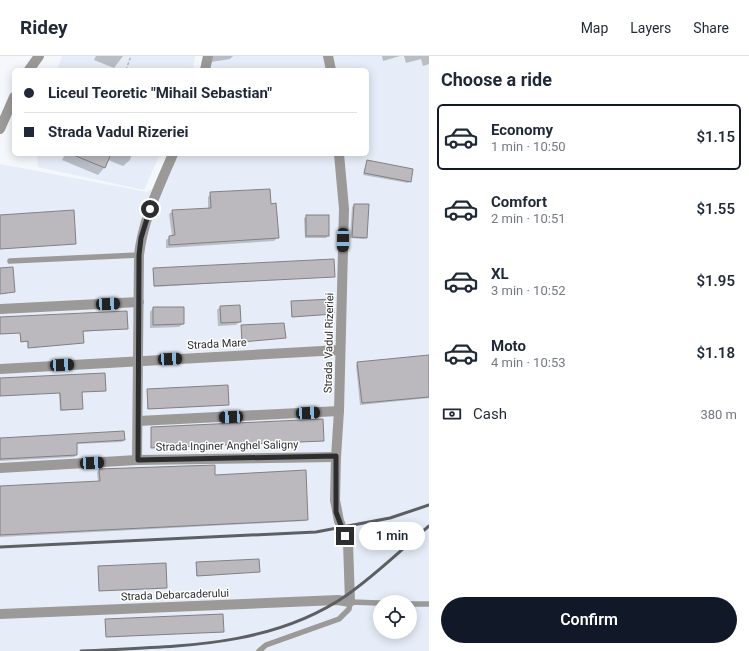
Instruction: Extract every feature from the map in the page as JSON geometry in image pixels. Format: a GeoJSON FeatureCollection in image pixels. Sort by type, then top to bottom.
{"type":"FeatureCollection","features":[{"type":"Feature","properties":{"kind":"street"},"geometry":{"type":"LineString","coordinates":[[30,68],[39,56]]}},
{"type":"Feature","properties":{"kind":"street"},"geometry":{"type":"LineString","coordinates":[[205,68],[208,56]]}},
{"type":"Feature","properties":{"kind":"street"},"geometry":{"type":"LineString","coordinates":[[328,56],[331,68]]}},
{"type":"Feature","properties":{"kind":"street"},"geometry":{"type":"LineString","coordinates":[[0,129],[12,102]]}},
{"type":"Feature","properties":{"kind":"street"},"geometry":{"type":"LineString","coordinates":[[138,460],[139,255],[144,222],[172,156]]}},
{"type":"Feature","properties":{"kind":"street","name":"Strada Vadul Rizeriei"},"geometry":{"type":"LineString","coordinates":[[339,156],[344,209],[339,411],[335,500],[339,521],[348,542],[350,602]]}},
{"type":"Feature","properties":{"kind":"street"},"geometry":{"type":"LineString","coordinates":[[0,309],[139,302]]}},
{"type":"Feature","properties":{"kind":"street","name":"Strada Mare"},"geometry":{"type":"LineString","coordinates":[[0,368],[340,350]]}},
{"type":"Feature","properties":{"kind":"street"},"geometry":{"type":"LineString","coordinates":[[138,421],[339,411]]}},
{"type":"Feature","properties":{"kind":"street","name":"Strada Inginer Anghel Saligny"},"geometry":{"type":"LineString","coordinates":[[0,468],[138,460],[336,456]]}},
{"type":"Feature","properties":{"kind":"street","name":"Strada Debarcaderului"},"geometry":{"type":"LineString","coordinates":[[0,614],[338,600],[350,602]]}},
{"type":"Feature","properties":{"kind":"lane"},"geometry":{"type":"LineString","coordinates":[[10,261],[139,255]]}},
{"type":"Feature","properties":{"kind":"lane"},"geometry":{"type":"LineString","coordinates":[[259,651],[266,645],[339,619],[349,609],[350,602],[373,603]]}},
{"type":"Feature","properties":{"kind":"lane"},"geometry":{"type":"LineString","coordinates":[[417,604],[429,604]]}},
{"type":"Feature","properties":{"kind":"path"},"geometry":{"type":"LineString","coordinates":[[127,68],[131,56]]}},
{"type":"Feature","properties":{"kind":"shaded area"},"geometry":{"type":"Polygon","coordinates":[[[62,56],[195,56],[193,68],[58,68],[62,56]]]}},
{"type":"Feature","properties":{"kind":"shaded area"},"geometry":{"type":"Polygon","coordinates":[[[209,56],[429,56],[429,651],[0,651],[0,164],[147,192],[164,183],[176,156],[369,156],[369,68],[207,68],[209,56]]]}},
{"type":"Feature","properties":{"kind":"shaded area"},"geometry":{"type":"Polygon","coordinates":[[[37,156],[159,156],[144,190],[38,167],[37,156]]]}},
{"type":"Feature","properties":{"kind":"building"},"geometry":{"type":"Polygon","coordinates":[[[76,156],[110,156],[105,168],[76,156]]]}},
{"type":"Feature","properties":{"kind":"building"},"geometry":{"type":"Polygon","coordinates":[[[367,160],[413,169],[411,182],[364,173],[367,160]]]}},
{"type":"Feature","properties":{"kind":"building"},"geometry":{"type":"Polygon","coordinates":[[[270,189],[271,204],[276,203],[279,238],[169,245],[169,236],[175,235],[172,210],[211,208],[210,192],[270,189]]]}},
{"type":"Feature","properties":{"kind":"building"},"geometry":{"type":"Polygon","coordinates":[[[354,204],[369,204],[367,238],[352,237],[354,204]]]}},
{"type":"Feature","properties":{"kind":"building"},"geometry":{"type":"Polygon","coordinates":[[[74,210],[76,244],[0,249],[0,215],[74,210]]]}},
{"type":"Feature","properties":{"kind":"building"},"geometry":{"type":"Polygon","coordinates":[[[306,215],[329,215],[329,236],[306,236],[306,215]]]}},
{"type":"Feature","properties":{"kind":"building"},"geometry":{"type":"Polygon","coordinates":[[[334,259],[335,277],[154,286],[153,268],[334,259]]]}},
{"type":"Feature","properties":{"kind":"building"},"geometry":{"type":"Polygon","coordinates":[[[13,267],[15,292],[0,294],[0,268],[13,267]]]}},
{"type":"Feature","properties":{"kind":"building"},"geometry":{"type":"Polygon","coordinates":[[[333,299],[334,314],[292,317],[291,301],[333,299]]]}},
{"type":"Feature","properties":{"kind":"building"},"geometry":{"type":"Polygon","coordinates":[[[240,305],[241,322],[221,323],[220,306],[240,305]]]}},
{"type":"Feature","properties":{"kind":"building"},"geometry":{"type":"Polygon","coordinates":[[[153,307],[184,307],[184,324],[153,325],[153,307]]]}},
{"type":"Feature","properties":{"kind":"building"},"geometry":{"type":"Polygon","coordinates":[[[127,311],[128,329],[83,331],[84,343],[28,348],[28,341],[21,342],[20,333],[0,334],[0,317],[127,311]]]}},
{"type":"Feature","properties":{"kind":"building"},"geometry":{"type":"Polygon","coordinates":[[[284,323],[286,338],[242,342],[241,325],[284,323]]]}},
{"type":"Feature","properties":{"kind":"building"},"geometry":{"type":"Polygon","coordinates":[[[429,355],[429,397],[362,403],[357,362],[429,355]]]}},
{"type":"Feature","properties":{"kind":"building"},"geometry":{"type":"Polygon","coordinates":[[[105,373],[106,391],[82,392],[83,409],[61,410],[60,393],[0,396],[0,378],[105,373]]]}},
{"type":"Feature","properties":{"kind":"building"},"geometry":{"type":"Polygon","coordinates":[[[228,385],[229,405],[148,409],[147,389],[228,385]]]}},
{"type":"Feature","properties":{"kind":"building"},"geometry":{"type":"Polygon","coordinates":[[[323,419],[324,441],[151,448],[151,427],[323,419]]]}},
{"type":"Feature","properties":{"kind":"building"},"geometry":{"type":"Polygon","coordinates":[[[124,431],[125,440],[77,443],[77,455],[0,459],[0,438],[124,431]]]}},
{"type":"Feature","properties":{"kind":"building"},"geometry":{"type":"Polygon","coordinates":[[[215,465],[215,475],[306,470],[308,520],[0,535],[0,486],[100,481],[99,469],[215,465]]]}},
{"type":"Feature","properties":{"kind":"building"},"geometry":{"type":"Polygon","coordinates":[[[259,559],[260,572],[197,576],[196,562],[259,559]]]}},
{"type":"Feature","properties":{"kind":"building"},"geometry":{"type":"Polygon","coordinates":[[[166,563],[167,588],[99,591],[98,566],[166,563]]]}},
{"type":"Feature","properties":{"kind":"building"},"geometry":{"type":"Polygon","coordinates":[[[223,614],[224,632],[106,637],[105,619],[223,614]]]}},
{"type":"Feature","properties":{"kind":"railway"},"geometry":{"type":"LineString","coordinates":[[0,547],[316,532],[390,518],[429,505]]}},
{"type":"Feature","properties":{"kind":"railway"},"geometry":{"type":"LineString","coordinates":[[81,651],[150,648],[219,641],[253,635],[285,626],[317,613],[347,595],[379,570],[429,526]]}},
{"type":"Feature","properties":{"kind":"route"},"geometry":{"type":"LineString","coordinates":[[150,209],[144,222],[139,255],[138,460],[336,456],[336,512],[345,536]]}}]}
